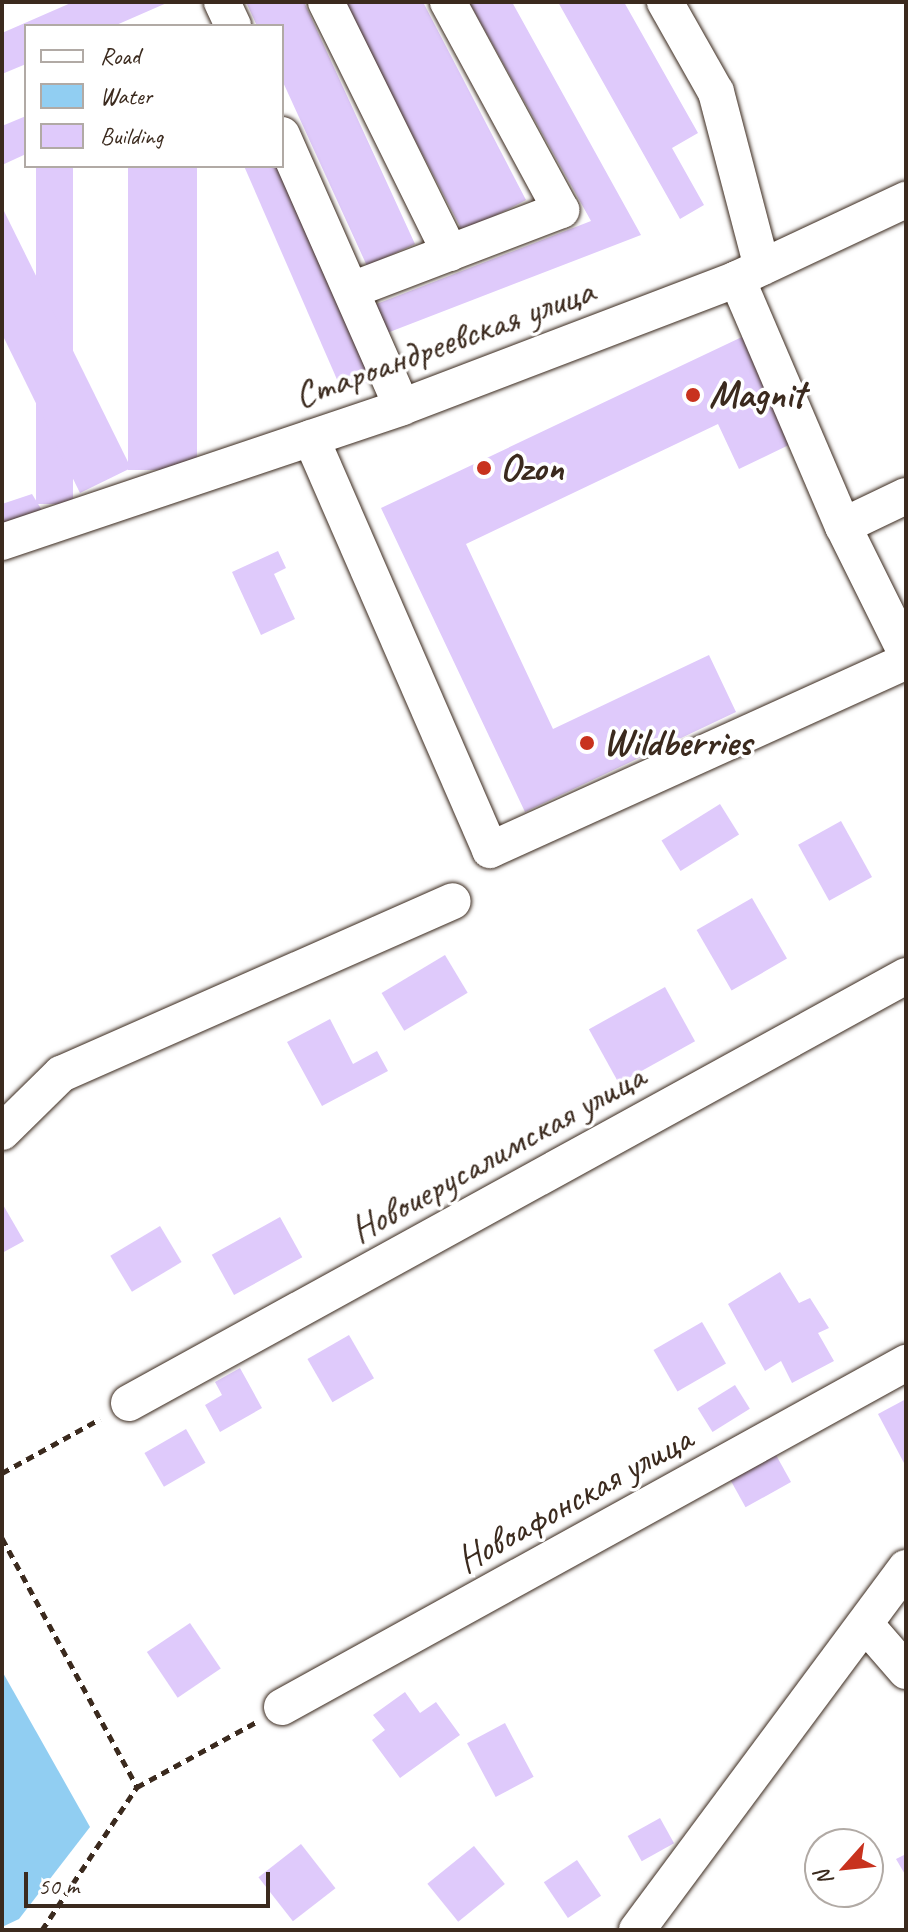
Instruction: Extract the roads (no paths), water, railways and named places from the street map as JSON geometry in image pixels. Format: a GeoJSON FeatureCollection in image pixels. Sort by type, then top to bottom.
{"type":"FeatureCollection","features":[{"type":"Feature","properties":{"kind":"street"},"geometry":{"type":"LineString","coordinates":[[222,2],[232,24]]}},
{"type":"Feature","properties":{"kind":"street"},"geometry":{"type":"LineString","coordinates":[[326,2],[450,253]]}},
{"type":"Feature","properties":{"kind":"street"},"geometry":{"type":"LineString","coordinates":[[352,290],[561,210],[448,2]]}},
{"type":"Feature","properties":{"kind":"street"},"geometry":{"type":"LineString","coordinates":[[665,2],[716,92],[749,273],[843,526],[906,653]]}},
{"type":"Feature","properties":{"kind":"street"},"geometry":{"type":"LineString","coordinates":[[284,139],[402,407]]}},
{"type":"Feature","properties":{"kind":"street","name":"Староандреевская улица"},"geometry":{"type":"LineString","coordinates":[[2,542],[402,407],[749,273],[906,200]]}},
{"type":"Feature","properties":{"kind":"street"},"geometry":{"type":"LineString","coordinates":[[311,438],[490,850],[906,661]]}},
{"type":"Feature","properties":{"kind":"street"},"geometry":{"type":"LineString","coordinates":[[843,526],[906,496]]}},
{"type":"Feature","properties":{"kind":"street"},"geometry":{"type":"LineString","coordinates":[[2,1132],[61,1074],[453,901]]}},
{"type":"Feature","properties":{"kind":"street","name":"Новоиерусалимская улица"},"geometry":{"type":"LineString","coordinates":[[129,1403],[906,976]]}},
{"type":"Feature","properties":{"kind":"street","name":"Новоафонская улица"},"geometry":{"type":"LineString","coordinates":[[282,1707],[906,1363]]}},
{"type":"Feature","properties":{"kind":"street"},"geometry":{"type":"LineString","coordinates":[[637,1930],[906,1568]]}},
{"type":"Feature","properties":{"kind":"street"},"geometry":{"type":"LineString","coordinates":[[866,1625],[906,1671]]}},
{"type":"Feature","properties":{"kind":"water"},"geometry":{"type":"Polygon","coordinates":[[[2,1671],[90,1827],[19,1919],[2,1927],[2,1671]]]}},
{"type":"Feature","properties":{"kind":"place","name":"Magnit"},"geometry":{"type":"Point","coordinates":[693,395]}},
{"type":"Feature","properties":{"kind":"place","name":"Ozon"},"geometry":{"type":"Point","coordinates":[484,468]}},
{"type":"Feature","properties":{"kind":"place","name":"Wildberries"},"geometry":{"type":"Point","coordinates":[587,743]}}]}
